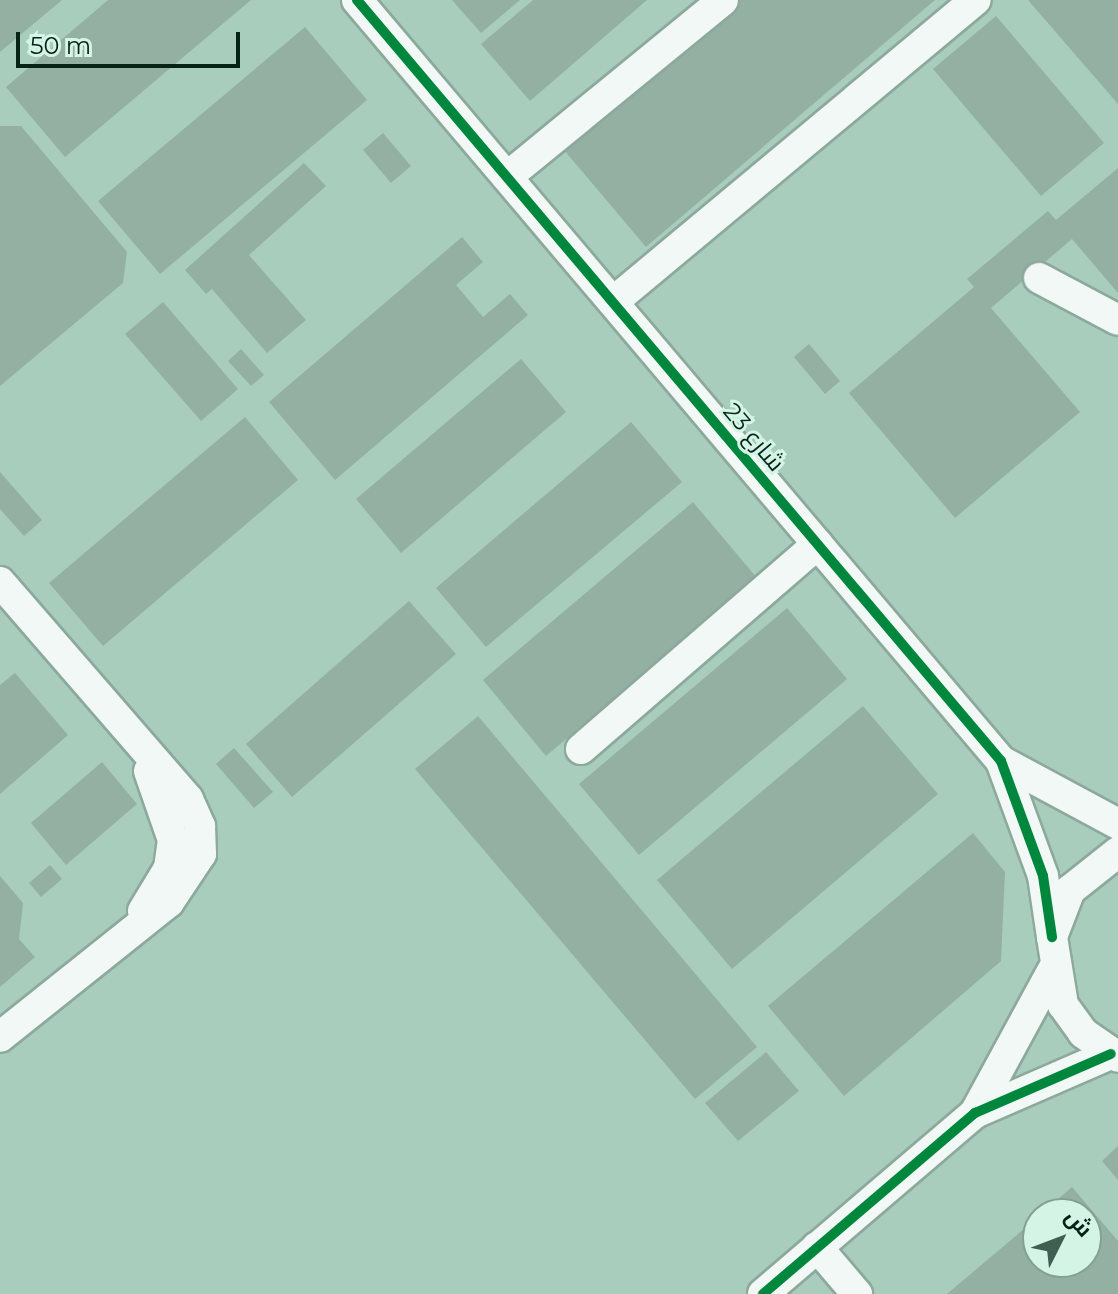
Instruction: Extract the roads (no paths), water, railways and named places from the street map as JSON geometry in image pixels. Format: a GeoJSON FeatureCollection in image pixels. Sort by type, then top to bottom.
{"type":"FeatureCollection","features":[{"type":"Feature","properties":{"kind":"street","name":"شارع 23"},"geometry":{"type":"LineString","coordinates":[[357,0],[1001,761],[1043,876],[1052,937]]}},
{"type":"Feature","properties":{"kind":"street"},"geometry":{"type":"LineString","coordinates":[[507,177],[723,0]]}},
{"type":"Feature","properties":{"kind":"street"},"geometry":{"type":"LineString","coordinates":[[613,302],[976,0]]}},
{"type":"Feature","properties":{"kind":"street"},"geometry":{"type":"LineString","coordinates":[[1039,278],[1118,320]]}},
{"type":"Feature","properties":{"kind":"street"},"geometry":{"type":"LineString","coordinates":[[581,749],[818,544]]}},
{"type":"Feature","properties":{"kind":"street"},"geometry":{"type":"LineString","coordinates":[[0,582],[127,731],[169,813],[173,840],[157,892],[130,928],[0,1037]]}},
{"type":"Feature","properties":{"kind":"street","name":"شارع 23"},"geometry":{"type":"LineString","coordinates":[[1001,761],[1118,824]]}},
{"type":"Feature","properties":{"kind":"street"},"geometry":{"type":"LineString","coordinates":[[763,1294],[975,1113],[1114,1056],[1063,1005],[1052,971],[1052,937],[1070,890],[1118,852]]}},
{"type":"Feature","properties":{"kind":"street"},"geometry":{"type":"LineString","coordinates":[[975,1113],[1052,971]]}},
{"type":"Feature","properties":{"kind":"street"},"geometry":{"type":"LineString","coordinates":[[817,1247],[857,1294]]}}]}
